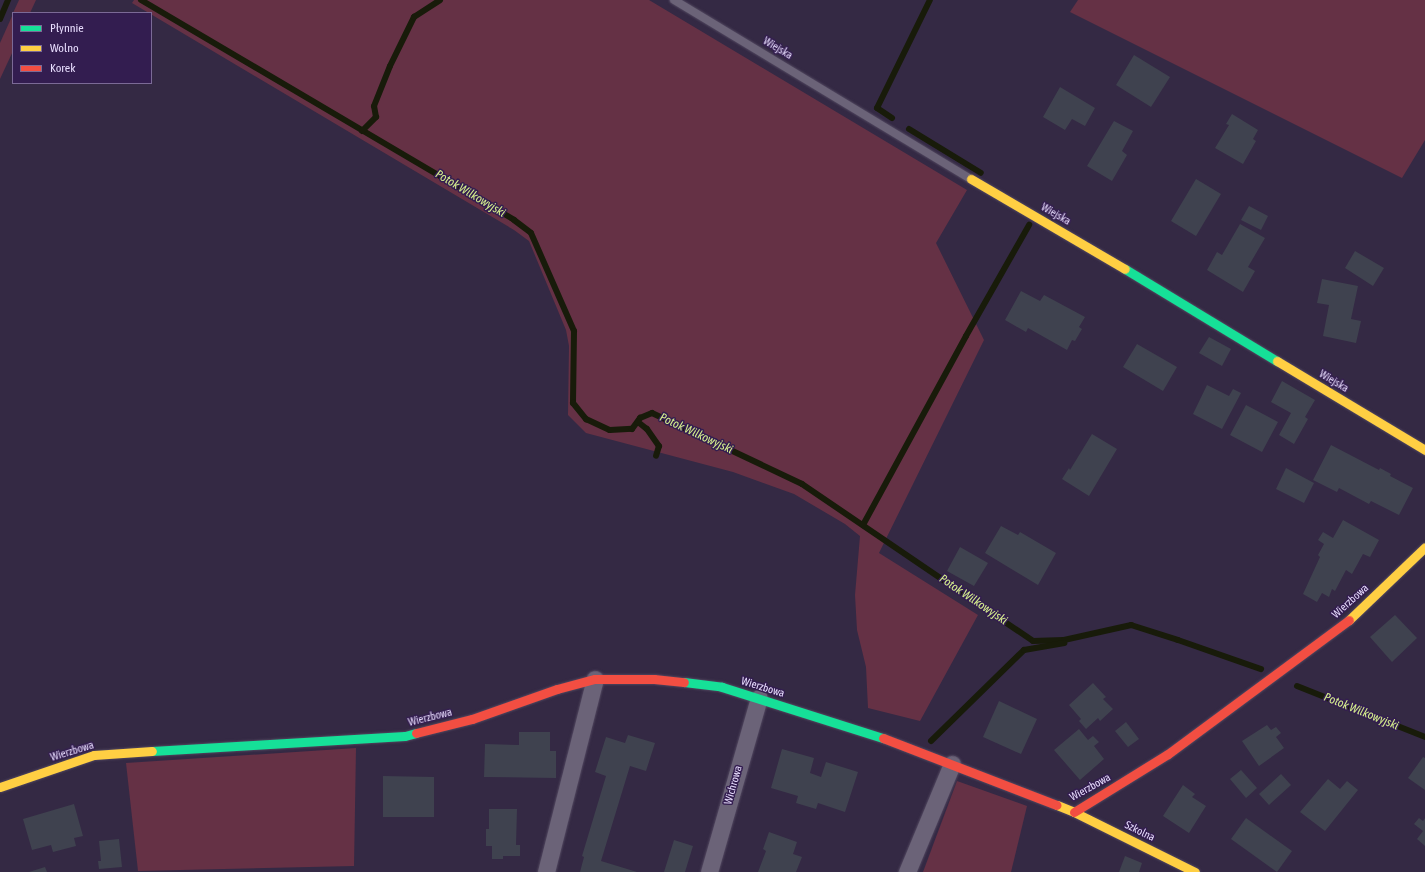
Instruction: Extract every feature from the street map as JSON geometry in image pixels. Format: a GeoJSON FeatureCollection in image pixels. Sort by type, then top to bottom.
{"type":"FeatureCollection","features":[{"type":"Feature","properties":{"kind":"street","name":"Wiejska"},"geometry":{"type":"LineString","coordinates":[[971,179],[1106,257],[1425,450]]}},
{"type":"Feature","properties":{"kind":"street","name":"Wierzbowa"},"geometry":{"type":"LineString","coordinates":[[0,787],[94,755],[405,736],[472,719],[557,689],[595,679],[654,679],[722,687],[873,734],[1074,812],[1168,754],[1346,623],[1425,547]]}},
{"type":"Feature","properties":{"kind":"street"},"geometry":{"type":"LineString","coordinates":[[546,872],[595,679]]}},
{"type":"Feature","properties":{"kind":"street","name":"Wichrowa"},"geometry":{"type":"LineString","coordinates":[[709,872],[758,698]]}},
{"type":"Feature","properties":{"kind":"street"},"geometry":{"type":"LineString","coordinates":[[907,872],[952,764]]}},
{"type":"Feature","properties":{"kind":"street","name":"Szkolna"},"geometry":{"type":"LineString","coordinates":[[1074,812],[1195,872]]}},
{"type":"Feature","properties":{"kind":"lane","name":"Wiejska"},"geometry":{"type":"LineString","coordinates":[[674,0],[971,179]]}},
{"type":"Feature","properties":{"kind":"shaded area"},"geometry":{"type":"Polygon","coordinates":[[[19,0],[36,0],[30,12],[13,12],[19,0]]]}},
{"type":"Feature","properties":{"kind":"shaded area"},"geometry":{"type":"Polygon","coordinates":[[[134,0],[649,0],[967,190],[936,243],[984,340],[879,553],[978,615],[920,721],[868,708],[866,667],[857,630],[855,595],[860,536],[845,524],[794,494],[733,472],[586,433],[568,415],[569,346],[566,330],[529,241],[514,230],[152,15],[152,12],[147,12],[132,3],[134,0]]]}},
{"type":"Feature","properties":{"kind":"shaded area"},"geometry":{"type":"Polygon","coordinates":[[[1078,0],[1425,0],[1425,140],[1402,178],[1070,12],[1078,0]]]}},
{"type":"Feature","properties":{"kind":"shaded area"},"geometry":{"type":"Polygon","coordinates":[[[12,16],[12,53],[0,79],[0,43],[12,16]]]}},
{"type":"Feature","properties":{"kind":"shaded area"},"geometry":{"type":"Polygon","coordinates":[[[356,748],[354,866],[138,871],[126,763],[356,748]]]}},
{"type":"Feature","properties":{"kind":"shaded area"},"geometry":{"type":"Polygon","coordinates":[[[957,781],[1027,806],[1011,872],[923,872],[957,781]]]}},
{"type":"Feature","properties":{"kind":"building"},"geometry":{"type":"Polygon","coordinates":[[[1134,55],[1170,77],[1151,107],[1116,85],[1134,55]]]}},
{"type":"Feature","properties":{"kind":"building"},"geometry":{"type":"Polygon","coordinates":[[[1060,87],[1095,108],[1085,126],[1072,119],[1065,130],[1043,117],[1060,87]]]}},
{"type":"Feature","properties":{"kind":"building"},"geometry":{"type":"Polygon","coordinates":[[[1232,114],[1258,130],[1253,139],[1256,141],[1243,164],[1215,148],[1229,125],[1226,124],[1232,114]]]}},
{"type":"Feature","properties":{"kind":"building"},"geometry":{"type":"Polygon","coordinates":[[[1114,121],[1133,131],[1122,151],[1127,155],[1112,181],[1087,166],[1114,121]]]}},
{"type":"Feature","properties":{"kind":"building"},"geometry":{"type":"Polygon","coordinates":[[[1196,179],[1221,194],[1196,236],[1171,221],[1196,179]]]}},
{"type":"Feature","properties":{"kind":"building"},"geometry":{"type":"Polygon","coordinates":[[[1249,206],[1268,216],[1261,230],[1241,220],[1249,206]]]}},
{"type":"Feature","properties":{"kind":"building"},"geometry":{"type":"Polygon","coordinates":[[[1240,224],[1265,238],[1248,267],[1255,271],[1243,292],[1207,270],[1217,252],[1222,255],[1240,224]]]}},
{"type":"Feature","properties":{"kind":"building"},"geometry":{"type":"Polygon","coordinates":[[[1355,251],[1384,268],[1373,286],[1345,268],[1355,251]]]}},
{"type":"Feature","properties":{"kind":"building"},"geometry":{"type":"Polygon","coordinates":[[[1322,279],[1358,286],[1351,319],[1361,321],[1356,343],[1323,336],[1329,305],[1317,303],[1322,279]]]}},
{"type":"Feature","properties":{"kind":"building"},"geometry":{"type":"Polygon","coordinates":[[[1021,291],[1040,301],[1044,295],[1085,317],[1079,327],[1082,329],[1075,341],[1072,340],[1067,350],[1028,328],[1026,332],[1005,320],[1021,291]]]}},
{"type":"Feature","properties":{"kind":"building"},"geometry":{"type":"Polygon","coordinates":[[[1209,337],[1231,349],[1222,366],[1199,353],[1209,337]]]}},
{"type":"Feature","properties":{"kind":"building"},"geometry":{"type":"Polygon","coordinates":[[[1137,344],[1177,367],[1163,391],[1123,367],[1137,344]]]}},
{"type":"Feature","properties":{"kind":"building"},"geometry":{"type":"Polygon","coordinates":[[[1282,381],[1315,400],[1305,417],[1308,419],[1294,444],[1279,435],[1291,413],[1271,402],[1282,381]]]}},
{"type":"Feature","properties":{"kind":"building"},"geometry":{"type":"Polygon","coordinates":[[[1207,385],[1229,396],[1233,389],[1241,393],[1222,429],[1193,414],[1207,385]]]}},
{"type":"Feature","properties":{"kind":"building"},"geometry":{"type":"Polygon","coordinates":[[[1246,405],[1278,422],[1262,452],[1230,435],[1246,405]]]}},
{"type":"Feature","properties":{"kind":"building"},"geometry":{"type":"Polygon","coordinates":[[[1092,434],[1117,449],[1089,496],[1062,479],[1069,468],[1070,470],[1092,434]]]}},
{"type":"Feature","properties":{"kind":"building"},"geometry":{"type":"Polygon","coordinates":[[[1331,445],[1379,470],[1380,468],[1391,474],[1390,476],[1413,488],[1399,515],[1371,501],[1369,504],[1339,488],[1337,492],[1313,480],[1331,445]]]}},
{"type":"Feature","properties":{"kind":"building"},"geometry":{"type":"Polygon","coordinates":[[[1286,468],[1314,483],[1304,503],[1276,489],[1286,468]]]}},
{"type":"Feature","properties":{"kind":"building"},"geometry":{"type":"Polygon","coordinates":[[[1343,520],[1379,540],[1370,557],[1363,554],[1352,574],[1346,570],[1335,591],[1332,589],[1329,597],[1322,593],[1317,602],[1303,594],[1320,557],[1318,555],[1324,544],[1318,540],[1323,532],[1333,538],[1343,520]]]}},
{"type":"Feature","properties":{"kind":"building"},"geometry":{"type":"Polygon","coordinates":[[[1001,526],[1018,535],[1020,532],[1056,553],[1038,585],[985,553],[1001,526]]]}},
{"type":"Feature","properties":{"kind":"building"},"geometry":{"type":"Polygon","coordinates":[[[960,547],[988,563],[974,586],[947,571],[960,547]]]}},
{"type":"Feature","properties":{"kind":"building"},"geometry":{"type":"Polygon","coordinates":[[[1395,615],[1417,638],[1392,662],[1370,637],[1395,615]]]}},
{"type":"Feature","properties":{"kind":"building"},"geometry":{"type":"Polygon","coordinates":[[[1093,683],[1106,697],[1103,699],[1113,709],[1100,721],[1098,718],[1086,729],[1079,721],[1081,719],[1069,705],[1093,683]]]}},
{"type":"Feature","properties":{"kind":"building"},"geometry":{"type":"Polygon","coordinates":[[[999,701],[1037,719],[1021,754],[983,737],[999,701]]]}},
{"type":"Feature","properties":{"kind":"building"},"geometry":{"type":"Polygon","coordinates":[[[1126,722],[1139,739],[1128,747],[1115,731],[1126,722]]]}},
{"type":"Feature","properties":{"kind":"building"},"geometry":{"type":"Polygon","coordinates":[[[1267,725],[1271,730],[1276,727],[1281,733],[1276,737],[1284,748],[1259,766],[1242,741],[1267,725]]]}},
{"type":"Feature","properties":{"kind":"building"},"geometry":{"type":"Polygon","coordinates":[[[1079,729],[1088,740],[1093,736],[1099,742],[1094,746],[1104,759],[1080,780],[1054,750],[1079,729]]]}},
{"type":"Feature","properties":{"kind":"building"},"geometry":{"type":"Polygon","coordinates":[[[519,732],[550,732],[550,751],[556,751],[556,778],[484,777],[485,744],[519,745],[519,732]]]}},
{"type":"Feature","properties":{"kind":"building"},"geometry":{"type":"Polygon","coordinates":[[[628,735],[655,743],[646,771],[630,766],[601,861],[637,872],[580,872],[584,857],[582,856],[606,776],[595,772],[606,737],[625,743],[628,735]]]}},
{"type":"Feature","properties":{"kind":"building"},"geometry":{"type":"Polygon","coordinates":[[[782,749],[814,758],[810,773],[821,777],[826,762],[858,772],[845,812],[818,803],[816,809],[796,803],[798,796],[771,788],[782,749]]]}},
{"type":"Feature","properties":{"kind":"building"},"geometry":{"type":"Polygon","coordinates":[[[1423,757],[1425,758],[1425,790],[1408,778],[1423,757]]]}},
{"type":"Feature","properties":{"kind":"building"},"geometry":{"type":"Polygon","coordinates":[[[1241,770],[1257,788],[1246,798],[1230,779],[1241,770]]]}},
{"type":"Feature","properties":{"kind":"building"},"geometry":{"type":"Polygon","coordinates":[[[1281,774],[1291,785],[1269,805],[1259,794],[1281,774]]]}},
{"type":"Feature","properties":{"kind":"building"},"geometry":{"type":"Polygon","coordinates":[[[383,776],[434,777],[434,817],[383,817],[383,776]]]}},
{"type":"Feature","properties":{"kind":"building"},"geometry":{"type":"Polygon","coordinates":[[[1328,779],[1340,789],[1347,781],[1358,790],[1325,831],[1300,812],[1328,779]]]}},
{"type":"Feature","properties":{"kind":"building"},"geometry":{"type":"Polygon","coordinates":[[[1183,785],[1195,794],[1192,797],[1206,806],[1189,833],[1163,816],[1183,785]]]}},
{"type":"Feature","properties":{"kind":"building"},"geometry":{"type":"Polygon","coordinates":[[[74,804],[83,836],[74,838],[76,846],[53,852],[51,845],[32,850],[23,819],[74,804]]]}},
{"type":"Feature","properties":{"kind":"building"},"geometry":{"type":"Polygon","coordinates":[[[489,809],[517,809],[516,845],[520,845],[520,856],[503,856],[503,859],[492,859],[492,846],[486,846],[486,829],[489,829],[489,809]]]}},
{"type":"Feature","properties":{"kind":"building"},"geometry":{"type":"Polygon","coordinates":[[[1246,818],[1292,851],[1277,872],[1231,839],[1246,818]]]}},
{"type":"Feature","properties":{"kind":"building"},"geometry":{"type":"Polygon","coordinates":[[[1419,818],[1423,821],[1425,818],[1425,846],[1417,839],[1423,831],[1414,824],[1419,818]]]}},
{"type":"Feature","properties":{"kind":"building"},"geometry":{"type":"Polygon","coordinates":[[[769,832],[797,842],[793,854],[802,857],[796,872],[758,872],[766,851],[763,849],[769,832]]]}},
{"type":"Feature","properties":{"kind":"building"},"geometry":{"type":"Polygon","coordinates":[[[119,839],[122,867],[99,869],[98,861],[101,861],[99,841],[119,839]]]}},
{"type":"Feature","properties":{"kind":"building"},"geometry":{"type":"Polygon","coordinates":[[[674,840],[693,846],[685,872],[664,872],[674,840]]]}},
{"type":"Feature","properties":{"kind":"building"},"geometry":{"type":"Polygon","coordinates":[[[1125,856],[1142,863],[1139,872],[1119,872],[1125,856]]]}},
{"type":"Feature","properties":{"kind":"building"},"geometry":{"type":"Polygon","coordinates":[[[45,867],[47,872],[29,872],[45,867]]]}},
{"type":"Feature","properties":{"kind":"waterway"},"geometry":{"type":"LineString","coordinates":[[0,19],[8,0]]}},
{"type":"Feature","properties":{"kind":"waterway","name":"Potok Wilkowyjski"},"geometry":{"type":"LineString","coordinates":[[141,0],[514,220],[531,233],[574,331],[573,403],[586,419],[610,430],[632,429],[640,418],[652,413],[802,484],[1033,641],[1064,640],[1131,625],[1261,669]]}},
{"type":"Feature","properties":{"kind":"waterway"},"geometry":{"type":"LineString","coordinates":[[362,131],[376,117],[374,106],[390,66],[414,17],[440,0]]}},
{"type":"Feature","properties":{"kind":"waterway"},"geometry":{"type":"LineString","coordinates":[[892,118],[877,108],[930,0]]}},
{"type":"Feature","properties":{"kind":"waterway"},"geometry":{"type":"LineString","coordinates":[[909,129],[981,173]]}},
{"type":"Feature","properties":{"kind":"waterway"},"geometry":{"type":"LineString","coordinates":[[863,525],[966,336],[1029,225]]}},
{"type":"Feature","properties":{"kind":"waterway"},"geometry":{"type":"LineString","coordinates":[[638,422],[647,429],[659,446],[656,456]]}},
{"type":"Feature","properties":{"kind":"waterway"},"geometry":{"type":"LineString","coordinates":[[931,741],[1024,650],[1064,643]]}},
{"type":"Feature","properties":{"kind":"waterway","name":"Potok Wilkowyjski"},"geometry":{"type":"LineString","coordinates":[[1297,686],[1425,737]]}},
{"type":"Feature","properties":{"kind":"traffic: fast"},"geometry":{"type":"LineString","coordinates":[[1125,269],[1277,361]]}},
{"type":"Feature","properties":{"kind":"traffic: fast"},"geometry":{"type":"LineString","coordinates":[[684,682],[722,687],[883,738]]}},
{"type":"Feature","properties":{"kind":"traffic: fast"},"geometry":{"type":"LineString","coordinates":[[152,751],[405,736],[416,733]]}},
{"type":"Feature","properties":{"kind":"traffic: slow"},"geometry":{"type":"LineString","coordinates":[[971,179],[1125,269]]}},
{"type":"Feature","properties":{"kind":"traffic: slow"},"geometry":{"type":"LineString","coordinates":[[1277,361],[1425,450]]}},
{"type":"Feature","properties":{"kind":"traffic: slow"},"geometry":{"type":"LineString","coordinates":[[1349,620],[1425,547]]}},
{"type":"Feature","properties":{"kind":"traffic: slow"},"geometry":{"type":"LineString","coordinates":[[0,787],[94,755],[152,751]]}},
{"type":"Feature","properties":{"kind":"traffic: slow"},"geometry":{"type":"LineString","coordinates":[[1057,805],[1195,872]]}},
{"type":"Feature","properties":{"kind":"traffic: jam"},"geometry":{"type":"LineString","coordinates":[[1074,812],[1168,754],[1349,620]]}},
{"type":"Feature","properties":{"kind":"traffic: jam"},"geometry":{"type":"LineString","coordinates":[[416,733],[472,719],[557,689],[595,679],[654,679],[684,682]]}},
{"type":"Feature","properties":{"kind":"traffic: jam"},"geometry":{"type":"LineString","coordinates":[[883,738],[1057,805]]}}]}
